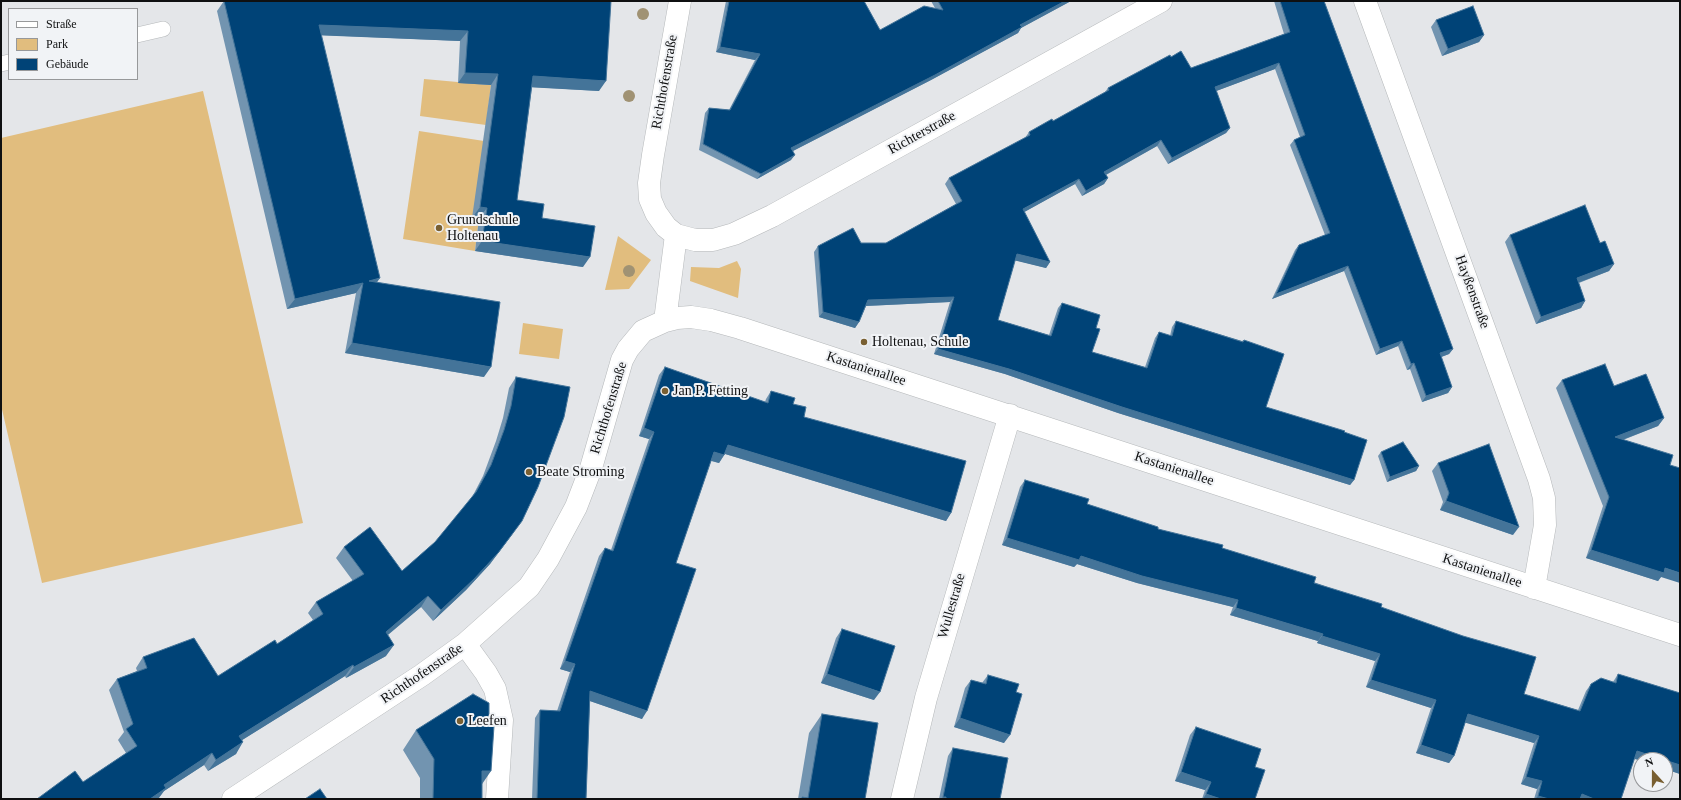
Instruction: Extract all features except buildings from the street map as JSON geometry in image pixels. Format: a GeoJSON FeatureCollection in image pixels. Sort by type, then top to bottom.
{"type":"FeatureCollection","features":[{"type":"Feature","properties":{"kind":"street","name":"Richthofenstraße"},"geometry":{"type":"LineString","coordinates":[[676,235],[666,227],[656,213],[650,199],[649,183],[680,1]]}},
{"type":"Feature","properties":{"kind":"street","name":"Richterstraße"},"geometry":{"type":"LineString","coordinates":[[676,235],[695,240],[713,240],[734,234],[772,216],[1161,1]]}},
{"type":"Feature","properties":{"kind":"street","name":"Hayßenstraße"},"geometry":{"type":"LineString","coordinates":[[1365,1],[1539,479],[1544,498],[1544,525],[1534,588]]}},
{"type":"Feature","properties":{"kind":"street"},"geometry":{"type":"LineString","coordinates":[[665,321],[676,235]]}},
{"type":"Feature","properties":{"kind":"street","name":"Kastanienallee"},"geometry":{"type":"LineString","coordinates":[[665,321],[691,317],[711,320],[740,328],[1680,635]]}},
{"type":"Feature","properties":{"kind":"street","name":"Richthofenstraße"},"geometry":{"type":"LineString","coordinates":[[233,799],[422,675],[465,644],[529,587],[548,559],[576,507],[591,468],[622,360],[632,344],[643,331],[665,321]]}},
{"type":"Feature","properties":{"kind":"street","name":"Wullestraße"},"geometry":{"type":"LineString","coordinates":[[902,799],[926,698],[1010,415]]}},
{"type":"Feature","properties":{"kind":"street"},"geometry":{"type":"LineString","coordinates":[[465,644],[486,673],[494,689],[502,720],[497,799]]}},
{"type":"Feature","properties":{"kind":"lane"},"geometry":{"type":"LineString","coordinates":[[138,35],[163,29]]}},
{"type":"Feature","properties":{"kind":"green space"},"geometry":{"type":"Polygon","coordinates":[[[424,79],[491,85],[486,125],[420,116],[424,79]]]}},
{"type":"Feature","properties":{"kind":"green space"},"geometry":{"type":"Polygon","coordinates":[[[203,91],[303,523],[42,583],[1,405],[1,138],[203,91]]]}},
{"type":"Feature","properties":{"kind":"green space"},"geometry":{"type":"Polygon","coordinates":[[[419,131],[484,141],[473,217],[479,218],[475,251],[403,239],[419,131]]]}},
{"type":"Feature","properties":{"kind":"green space"},"geometry":{"type":"Polygon","coordinates":[[[618,236],[651,260],[629,289],[605,290],[618,236]]]}},
{"type":"Feature","properties":{"kind":"green space"},"geometry":{"type":"Polygon","coordinates":[[[737,261],[741,269],[738,298],[690,281],[691,267],[719,268],[737,261]]]}},
{"type":"Feature","properties":{"kind":"green space"},"geometry":{"type":"Polygon","coordinates":[[[523,323],[563,329],[559,359],[519,354],[523,323]]]}},
{"type":"Feature","properties":{"kind":"place","name":"Grundschule Holtenau"},"geometry":{"type":"Point","coordinates":[439,228]}},
{"type":"Feature","properties":{"kind":"place","name":"Holtenau, Schule"},"geometry":{"type":"Point","coordinates":[864,342]}},
{"type":"Feature","properties":{"kind":"place","name":"Jan P. Fetting"},"geometry":{"type":"Point","coordinates":[665,391]}},
{"type":"Feature","properties":{"kind":"place","name":"Beate Stroming"},"geometry":{"type":"Point","coordinates":[529,472]}},
{"type":"Feature","properties":{"kind":"place","name":"Leefen"},"geometry":{"type":"Point","coordinates":[460,721]}}]}
